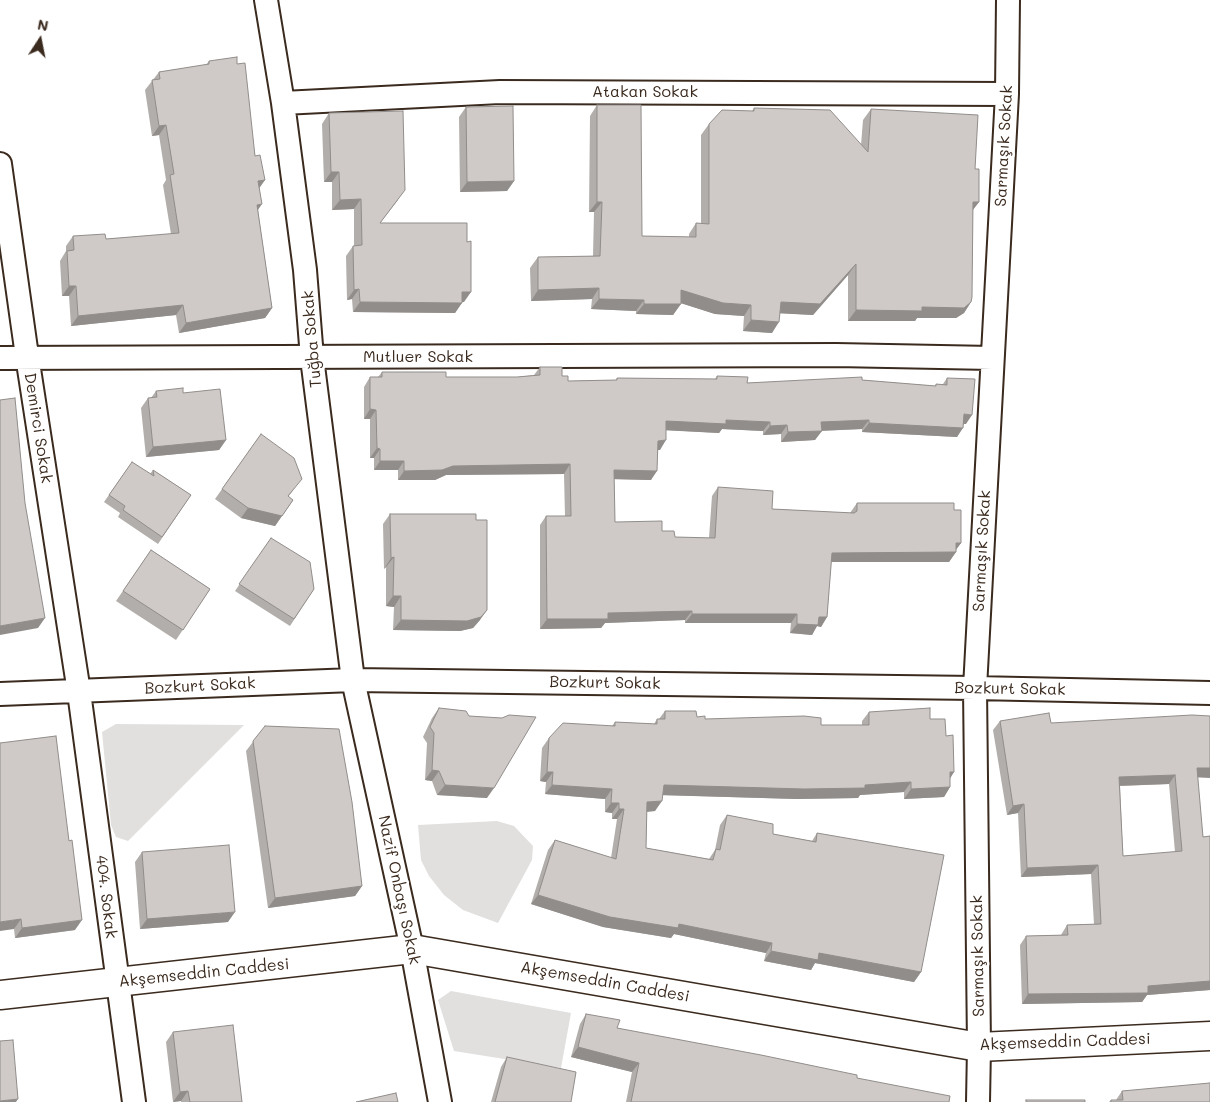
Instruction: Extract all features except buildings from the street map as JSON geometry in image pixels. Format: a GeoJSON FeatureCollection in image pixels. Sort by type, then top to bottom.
{"type":"FeatureCollection","features":[{"type":"Feature","properties":{"kind":"main road","name":"Akşemseddin Caddesi"},"geometry":{"type":"LineString","coordinates":[[0,995],[412,949],[979,1047],[1210,1036]]}},
{"type":"Feature","properties":{"kind":"street","name":"Tuğba Sokak"},"geometry":{"type":"LineString","coordinates":[[266,0],[283,103],[305,270],[312,358],[353,680]]}},
{"type":"Feature","properties":{"kind":"street","name":"Sarmaşık Sokak"},"geometry":{"type":"LineString","coordinates":[[978,1102],[975,688],[1008,94],[1008,0]]}},
{"type":"Feature","properties":{"kind":"street","name":"Atakan Sokak"},"geometry":{"type":"LineString","coordinates":[[283,103],[500,92],[1008,94]]}},
{"type":"Feature","properties":{"kind":"street","name":"Demirci Sokak"},"geometry":{"type":"LineString","coordinates":[[0,164],[27,356],[79,692]]}},
{"type":"Feature","properties":{"kind":"street","name":"Mutluer Sokak"},"geometry":{"type":"LineString","coordinates":[[0,358],[27,356],[312,358],[836,355],[992,358]]}},
{"type":"Feature","properties":{"kind":"street","name":"Bozkurt Sokak"},"geometry":{"type":"LineString","coordinates":[[0,694],[353,680],[1210,693]]}},
{"type":"Feature","properties":{"kind":"street","name":"Nazif Onbaşı Sokak"},"geometry":{"type":"LineString","coordinates":[[353,680],[412,949],[440,1102]]}},
{"type":"Feature","properties":{"kind":"street","name":"404. Sokak"},"geometry":{"type":"LineString","coordinates":[[79,692],[134,1102]]}},
{"type":"Feature","properties":{"kind":"shaded area"},"geometry":{"type":"Polygon","coordinates":[[[116,724],[244,725],[128,841],[116,837],[111,825],[102,732],[116,724]]]}},
{"type":"Feature","properties":{"kind":"shaded area"},"geometry":{"type":"Polygon","coordinates":[[[497,821],[514,826],[533,846],[532,860],[498,923],[463,910],[444,895],[429,876],[421,860],[418,825],[497,821]]]}},
{"type":"Feature","properties":{"kind":"shaded area"},"geometry":{"type":"Polygon","coordinates":[[[451,991],[571,1013],[561,1068],[454,1051],[438,1000],[451,991]]]}}]}
